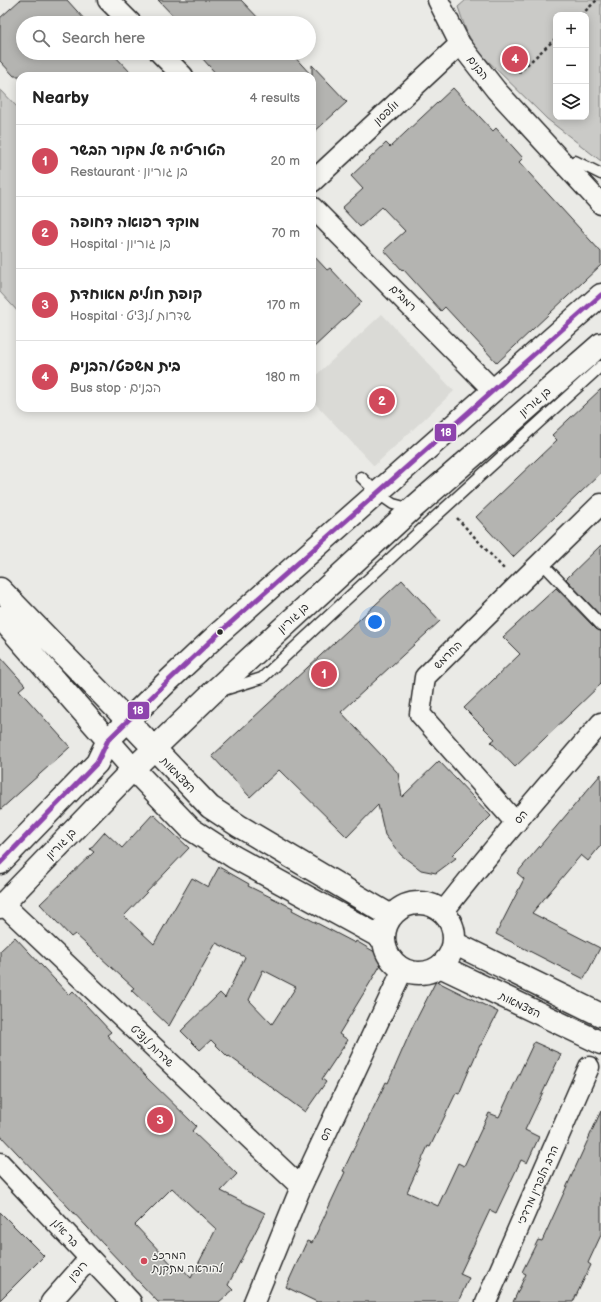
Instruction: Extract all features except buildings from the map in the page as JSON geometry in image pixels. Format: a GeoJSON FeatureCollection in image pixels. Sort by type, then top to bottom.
{"type":"FeatureCollection","features":[{"type":"Feature","properties":{"kind":"street"},"geometry":{"type":"LineString","coordinates":[[108,0],[124,16]]}},
{"type":"Feature","properties":{"kind":"street","name":"הבנים"},"geometry":{"type":"LineString","coordinates":[[438,0],[460,44],[496,90],[601,204]]}},
{"type":"Feature","properties":{"kind":"street","name":"וולפסון"},"geometry":{"type":"LineString","coordinates":[[316,178],[460,44]]}},
{"type":"Feature","properties":{"kind":"street"},"geometry":{"type":"LineString","coordinates":[[167,60],[179,72]]}},
{"type":"Feature","properties":{"kind":"street","name":"הבנים"},"geometry":{"type":"LineString","coordinates":[[531,128],[575,161],[601,189]]}},
{"type":"Feature","properties":{"kind":"street","name":"רמב\"ם"},"geometry":{"type":"LineString","coordinates":[[316,210],[493,390]]}},
{"type":"Feature","properties":{"kind":"street"},"geometry":{"type":"LineString","coordinates":[[0,863],[97,763],[108,740],[166,683],[366,497],[493,390],[601,295]]}},
{"type":"Feature","properties":{"kind":"street","name":"בן גוריון"},"geometry":{"type":"LineString","coordinates":[[2,905],[133,769],[211,694],[412,509],[601,344]]}},
{"type":"Feature","properties":{"kind":"street","name":"החרמש"},"geometry":{"type":"LineString","coordinates":[[516,823],[420,714],[425,677],[601,504]]}},
{"type":"Feature","properties":{"kind":"street","name":"העצמאות"},"geometry":{"type":"LineString","coordinates":[[0,589],[210,807],[239,826],[392,916]]}},
{"type":"Feature","properties":{"kind":"street"},"geometry":{"type":"LineString","coordinates":[[0,617],[133,769],[191,829],[234,857],[384,939]]}},
{"type":"Feature","properties":{"kind":"street","name":"הס"},"geometry":{"type":"LineString","coordinates":[[443,912],[492,849],[601,723]]}},
{"type":"Feature","properties":{"kind":"street"},"geometry":{"type":"LineString","coordinates":[[416,903],[430,905],[443,912],[452,926],[454,934],[454,943],[447,960],[432,971],[422,973],[403,969],[394,962],[387,951],[384,939],[385,931],[392,916],[398,909],[416,903]]}},
{"type":"Feature","properties":{"kind":"street","name":"שדרות לנצ'ט"},"geometry":{"type":"LineString","coordinates":[[2,905],[301,1187]]}},
{"type":"Feature","properties":{"kind":"street"},"geometry":{"type":"LineString","coordinates":[[454,943],[601,1014]]}},
{"type":"Feature","properties":{"kind":"street","name":"העצמאות"},"geometry":{"type":"LineString","coordinates":[[440,966],[601,1043]]}},
{"type":"Feature","properties":{"kind":"street","name":"הס"},"geometry":{"type":"LineString","coordinates":[[254,1302],[301,1187],[403,969]]}},
{"type":"Feature","properties":{"kind":"street","name":"הרב הלפרין מרדכי"},"geometry":{"type":"LineString","coordinates":[[486,1302],[590,1067]]}},
{"type":"Feature","properties":{"kind":"street","name":"בר אילן"},"geometry":{"type":"LineString","coordinates":[[0,1163],[131,1302]]}},
{"type":"Feature","properties":{"kind":"street","name":"רופין"},"geometry":{"type":"LineString","coordinates":[[51,1302],[89,1259]]}},
{"type":"Feature","properties":{"kind":"lane"},"geometry":{"type":"LineString","coordinates":[[575,161],[601,174]]}},
{"type":"Feature","properties":{"kind":"lane"},"geometry":{"type":"LineString","coordinates":[[211,694],[262,678],[601,366]]}},
{"type":"Feature","properties":{"kind":"lane"},"geometry":{"type":"LineString","coordinates":[[366,497],[361,477],[366,497]]}},
{"type":"Feature","properties":{"kind":"lane"},"geometry":{"type":"LineString","coordinates":[[366,497],[412,509]]}},
{"type":"Feature","properties":{"kind":"lane"},"geometry":{"type":"LineString","coordinates":[[541,562],[601,626]]}},
{"type":"Feature","properties":{"kind":"path"},"geometry":{"type":"LineString","coordinates":[[584,12],[597,0]]}},
{"type":"Feature","properties":{"kind":"path"},"geometry":{"type":"LineString","coordinates":[[518,73],[553,41]]}},
{"type":"Feature","properties":{"kind":"path"},"geometry":{"type":"LineString","coordinates":[[447,507],[499,563]]}},
{"type":"Feature","properties":{"kind":"shaded area"},"geometry":{"type":"Polygon","coordinates":[[[466,0],[601,0],[601,161],[547,119],[478,51],[467,33],[458,7],[466,0]]]}},
{"type":"Feature","properties":{"kind":"shaded area"},"geometry":{"type":"Polygon","coordinates":[[[0,89],[16,106],[16,310],[0,292],[0,89]]]}},
{"type":"Feature","properties":{"kind":"shaded area"},"geometry":{"type":"Polygon","coordinates":[[[382,314],[454,391],[374,466],[316,404],[316,375],[382,314]]]}},
{"type":"Feature","properties":{"kind":"transit line","name":"18"},"geometry":{"type":"LineString","coordinates":[[0,863],[97,763],[108,740],[166,683],[218,634],[601,295]]}},
{"type":"Feature","properties":{"kind":"place","name":"בית משפט/הבנים"},"geometry":{"type":"Point","coordinates":[515,59]}},
{"type":"Feature","properties":{"kind":"place","name":"מוקד רפואה דחופה"},"geometry":{"type":"Point","coordinates":[382,401]}},
{"type":"Feature","properties":{"kind":"place","name":"הטורטיה של מקור הבשר"},"geometry":{"type":"Point","coordinates":[324,674]}},
{"type":"Feature","properties":{"kind":"place","name":"קופת חולים מאוחדת"},"geometry":{"type":"Point","coordinates":[160,1120]}},
{"type":"Feature","properties":{"kind":"place","name":"המרכז להוראה מתקנת"},"geometry":{"type":"Point","coordinates":[144,1261]}}]}
